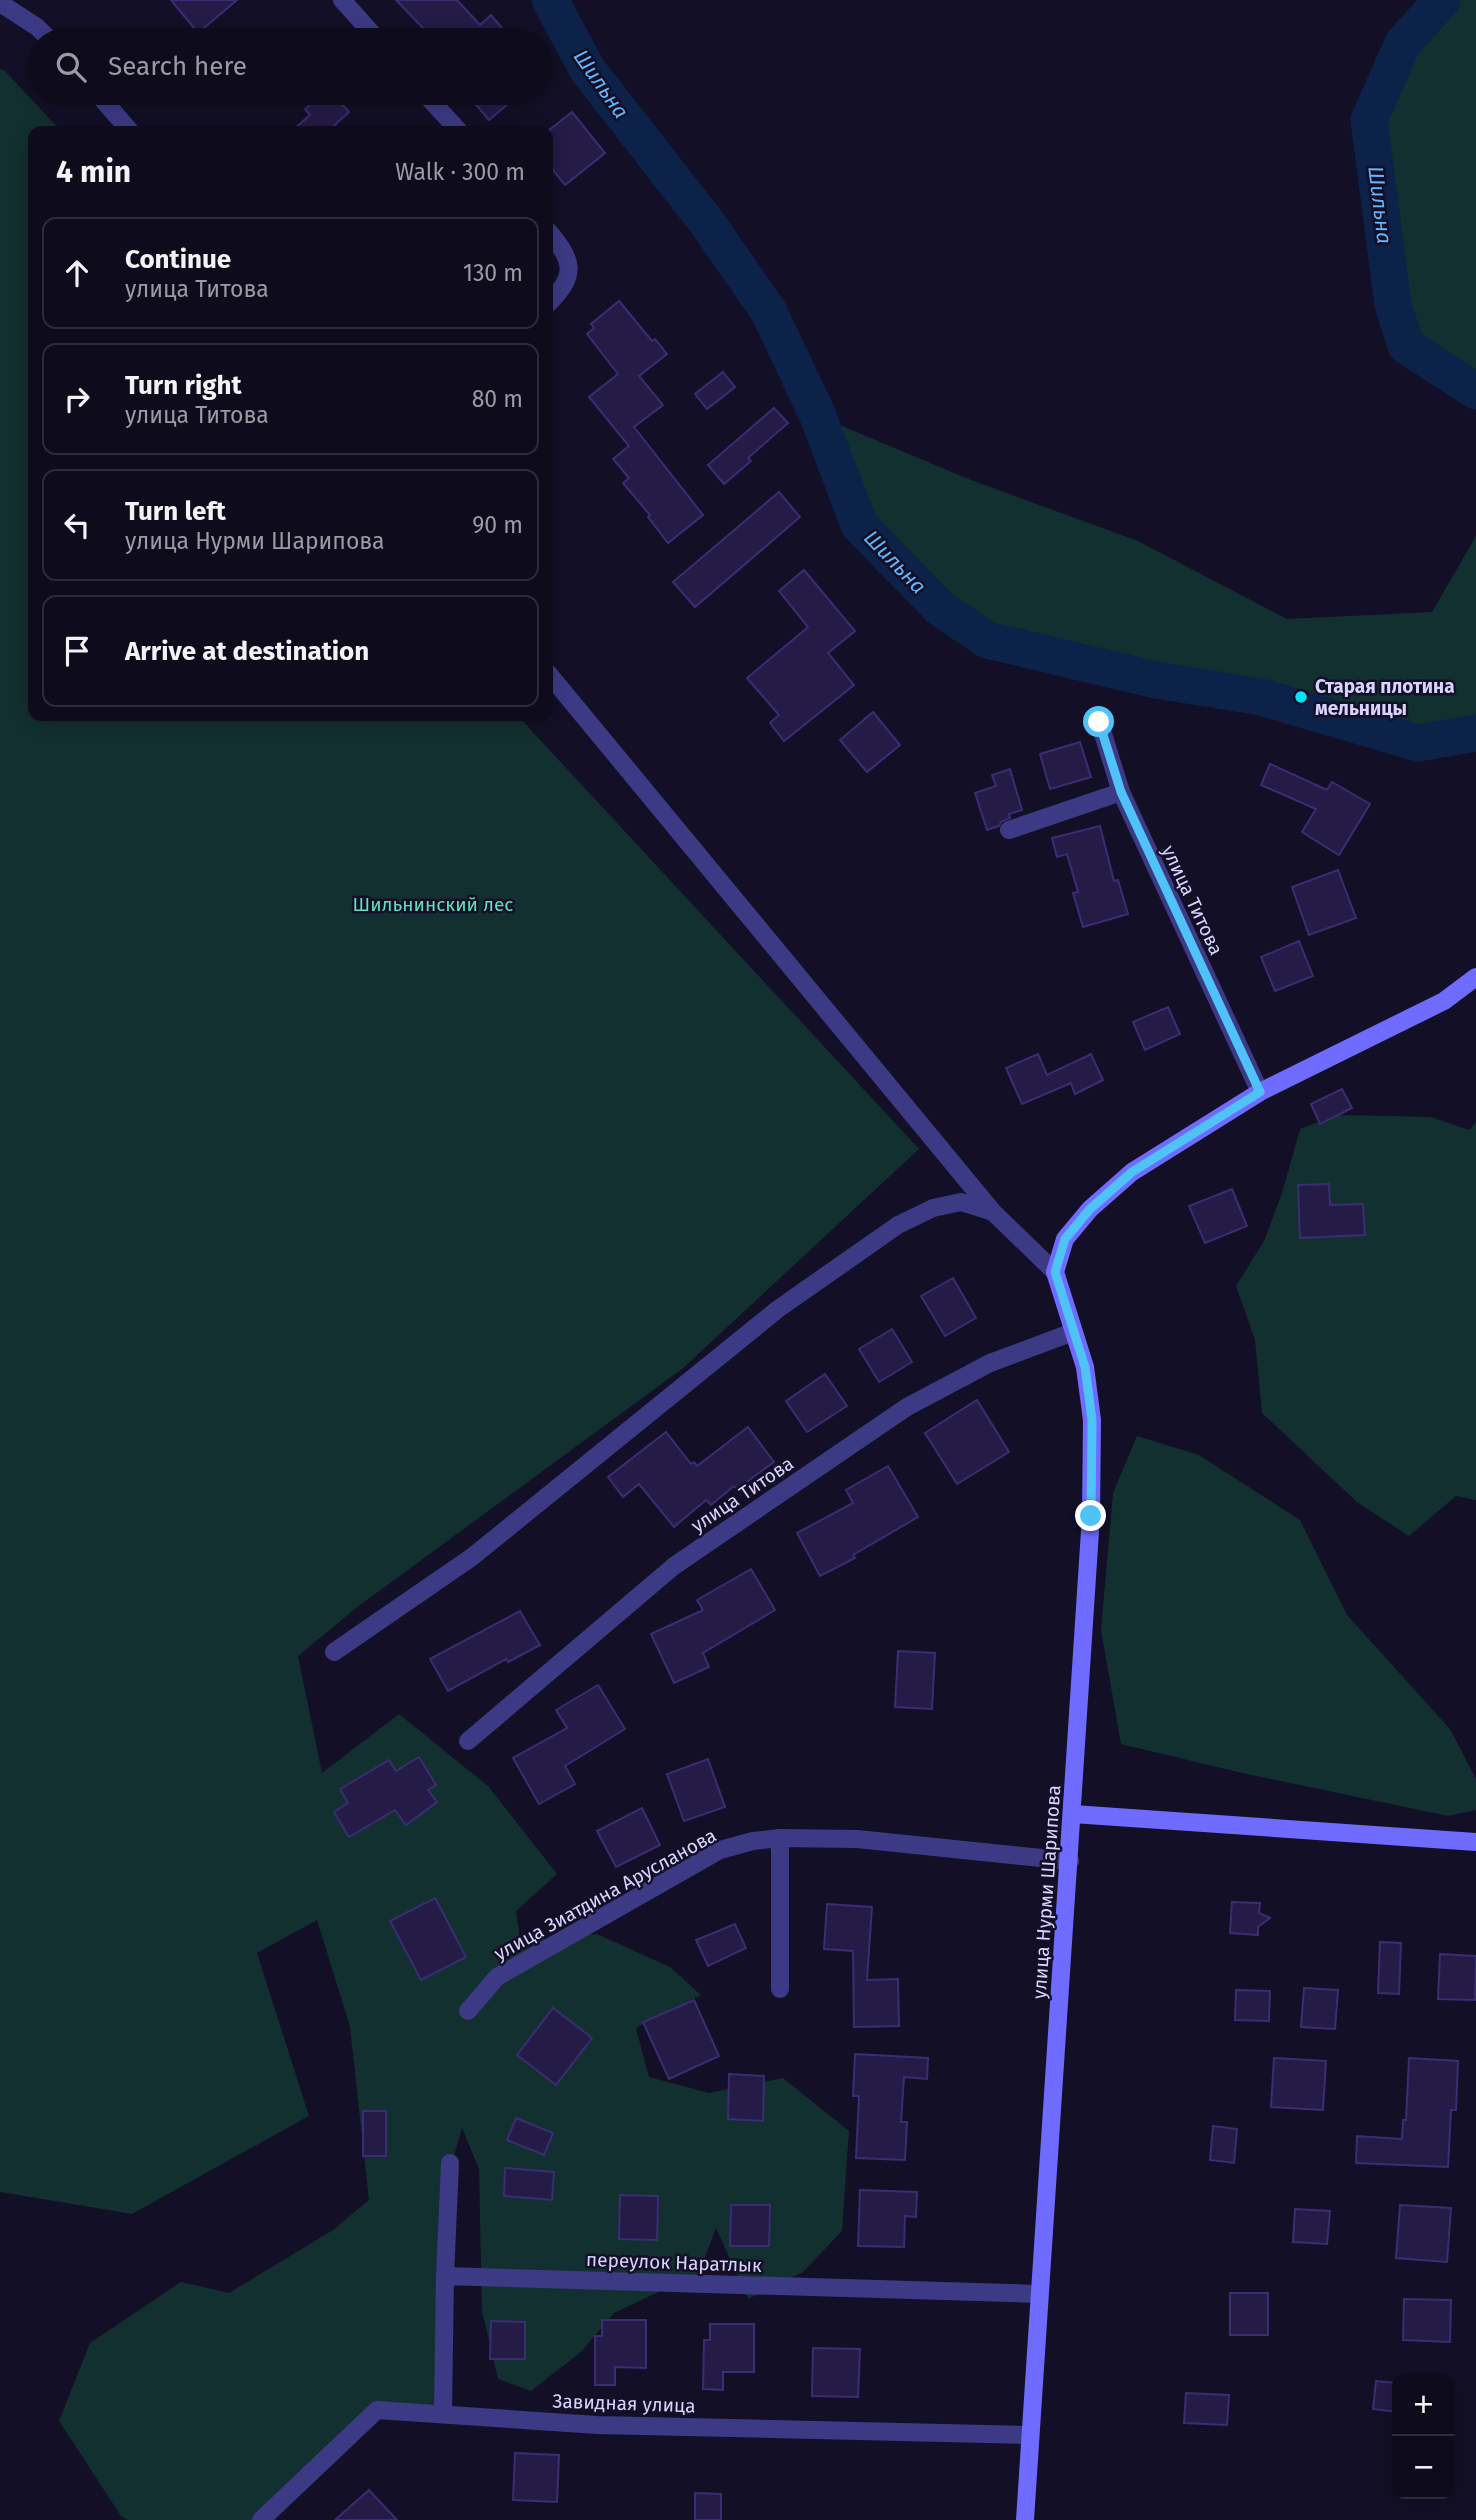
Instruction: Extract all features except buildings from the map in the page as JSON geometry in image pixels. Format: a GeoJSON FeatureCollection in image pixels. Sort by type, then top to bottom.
{"type":"FeatureCollection","features":[{"type":"Feature","properties":{"kind":"main road"},"geometry":{"type":"LineString","coordinates":[[1055,1272],[1065,1239],[1090,1209],[1124,1179],[1260,1092],[1444,1001],[1476,978]]}},
{"type":"Feature","properties":{"kind":"main road","name":"улица Нурми Шарипова"},"geometry":{"type":"LineString","coordinates":[[1025,2520],[1091,1516],[1092,1434],[1085,1367],[1055,1272]]}},
{"type":"Feature","properties":{"kind":"main road"},"geometry":{"type":"LineString","coordinates":[[1073,1814],[1476,1842]]}},
{"type":"Feature","properties":{"kind":"street"},"geometry":{"type":"LineString","coordinates":[[342,0],[367,28]]}},
{"type":"Feature","properties":{"kind":"street"},"geometry":{"type":"LineString","coordinates":[[0,3],[38,28]]}},
{"type":"Feature","properties":{"kind":"street"},"geometry":{"type":"LineString","coordinates":[[107,105],[126,126]]}},
{"type":"Feature","properties":{"kind":"street"},"geometry":{"type":"LineString","coordinates":[[435,105],[454,126]]}},
{"type":"Feature","properties":{"kind":"street"},"geometry":{"type":"LineString","coordinates":[[553,238],[569,261],[569,275],[553,299]]}},
{"type":"Feature","properties":{"kind":"street"},"geometry":{"type":"LineString","coordinates":[[553,679],[993,1212],[1055,1272]]}},
{"type":"Feature","properties":{"kind":"street","name":"улица Титова"},"geometry":{"type":"LineString","coordinates":[[1099,722],[1121,792],[1260,1092]]}},
{"type":"Feature","properties":{"kind":"street"},"geometry":{"type":"LineString","coordinates":[[1009,830],[1121,792]]}},
{"type":"Feature","properties":{"kind":"street"},"geometry":{"type":"LineString","coordinates":[[334,1652],[472,1557],[778,1309],[898,1225],[933,1209],[961,1202],[993,1212]]}},
{"type":"Feature","properties":{"kind":"street","name":"улица Титова"},"geometry":{"type":"LineString","coordinates":[[468,1741],[674,1566],[907,1407],[990,1363],[1073,1332]]}},
{"type":"Feature","properties":{"kind":"street"},"geometry":{"type":"LineString","coordinates":[[780,1838],[780,1989]]}},
{"type":"Feature","properties":{"kind":"street","name":"улица Зиатдина Арусланова"},"geometry":{"type":"LineString","coordinates":[[468,2011],[497,1978],[720,1850],[753,1841],[780,1838],[857,1839],[1070,1861]]}},
{"type":"Feature","properties":{"kind":"street"},"geometry":{"type":"LineString","coordinates":[[443,2413],[450,2163]]}},
{"type":"Feature","properties":{"kind":"street","name":"переулок Наратлык"},"geometry":{"type":"LineString","coordinates":[[445,2277],[1039,2294]]}},
{"type":"Feature","properties":{"kind":"street","name":"Завидная улица"},"geometry":{"type":"LineString","coordinates":[[261,2520],[377,2410],[597,2425],[1030,2435]]}},
{"type":"Feature","properties":{"kind":"green space"},"geometry":{"type":"Polygon","coordinates":[[[1420,0],[1476,0],[1476,397],[1393,305],[1357,154],[1407,13],[1420,0]]]}},
{"type":"Feature","properties":{"kind":"green space","name":"Шильнинский лес"},"geometry":{"type":"Polygon","coordinates":[[[0,69],[28,96],[28,105],[37,105],[56,126],[28,126],[28,721],[523,721],[919,1149],[682,1369],[356,1608],[298,1656],[322,1773],[399,1714],[488,1786],[557,1874],[516,1911],[520,1941],[597,1934],[670,1967],[701,1995],[636,2028],[649,2077],[709,2093],[783,2078],[849,2131],[842,2231],[803,2272],[748,2299],[716,2228],[699,2273],[614,2313],[581,2352],[531,2391],[498,2379],[482,2311],[479,2169],[462,2128],[450,2170],[443,2413],[377,2410],[261,2520],[128,2520],[121,2516],[59,2421],[90,2343],[181,2282],[229,2293],[333,2230],[369,2200],[350,2027],[317,1920],[257,1953],[309,2116],[132,2214],[0,2192],[0,69]]]}},
{"type":"Feature","properties":{"kind":"green space"},"geometry":{"type":"Polygon","coordinates":[[[818,416],[971,480],[1138,541],[1287,619],[1432,612],[1476,536],[1476,733],[1418,743],[1261,697],[1156,680],[987,640],[940,608],[859,525],[818,416]]]}},
{"type":"Feature","properties":{"kind":"green space"},"geometry":{"type":"Polygon","coordinates":[[[1337,1115],[1431,1117],[1469,1130],[1476,1122],[1476,1500],[1456,1496],[1409,1536],[1357,1502],[1262,1413],[1255,1340],[1236,1286],[1264,1241],[1282,1193],[1300,1129],[1337,1115]]]}},
{"type":"Feature","properties":{"kind":"green space"},"geometry":{"type":"Polygon","coordinates":[[[1137,1436],[1199,1455],[1300,1520],[1347,1615],[1450,1729],[1476,1779],[1476,1810],[1448,1816],[1242,1773],[1121,1744],[1101,1630],[1113,1493],[1137,1436]]]}},
{"type":"Feature","properties":{"kind":"waterway","name":"Шильна"},"geometry":{"type":"LineString","coordinates":[[550,0],[587,69],[708,224],[769,312],[818,416],[859,525],[940,608],[987,640],[1156,680],[1261,697],[1418,743],[1476,733]]}},
{"type":"Feature","properties":{"kind":"waterway","name":"Шильна"},"geometry":{"type":"LineString","coordinates":[[1442,0],[1403,43],[1369,120],[1393,305],[1406,346],[1476,391]]}},
{"type":"Feature","properties":{"kind":"place","name":"Старая плотина мельницы"},"geometry":{"type":"Point","coordinates":[1301,697]}},
{"type":"Feature","properties":{"kind":"route"},"geometry":{"type":"LineString","coordinates":[[1091,1516],[1092,1420],[1085,1367],[1055,1272],[1065,1239],[1090,1209],[1132,1172],[1260,1092],[1154,868],[1121,792],[1099,722]]}}]}
